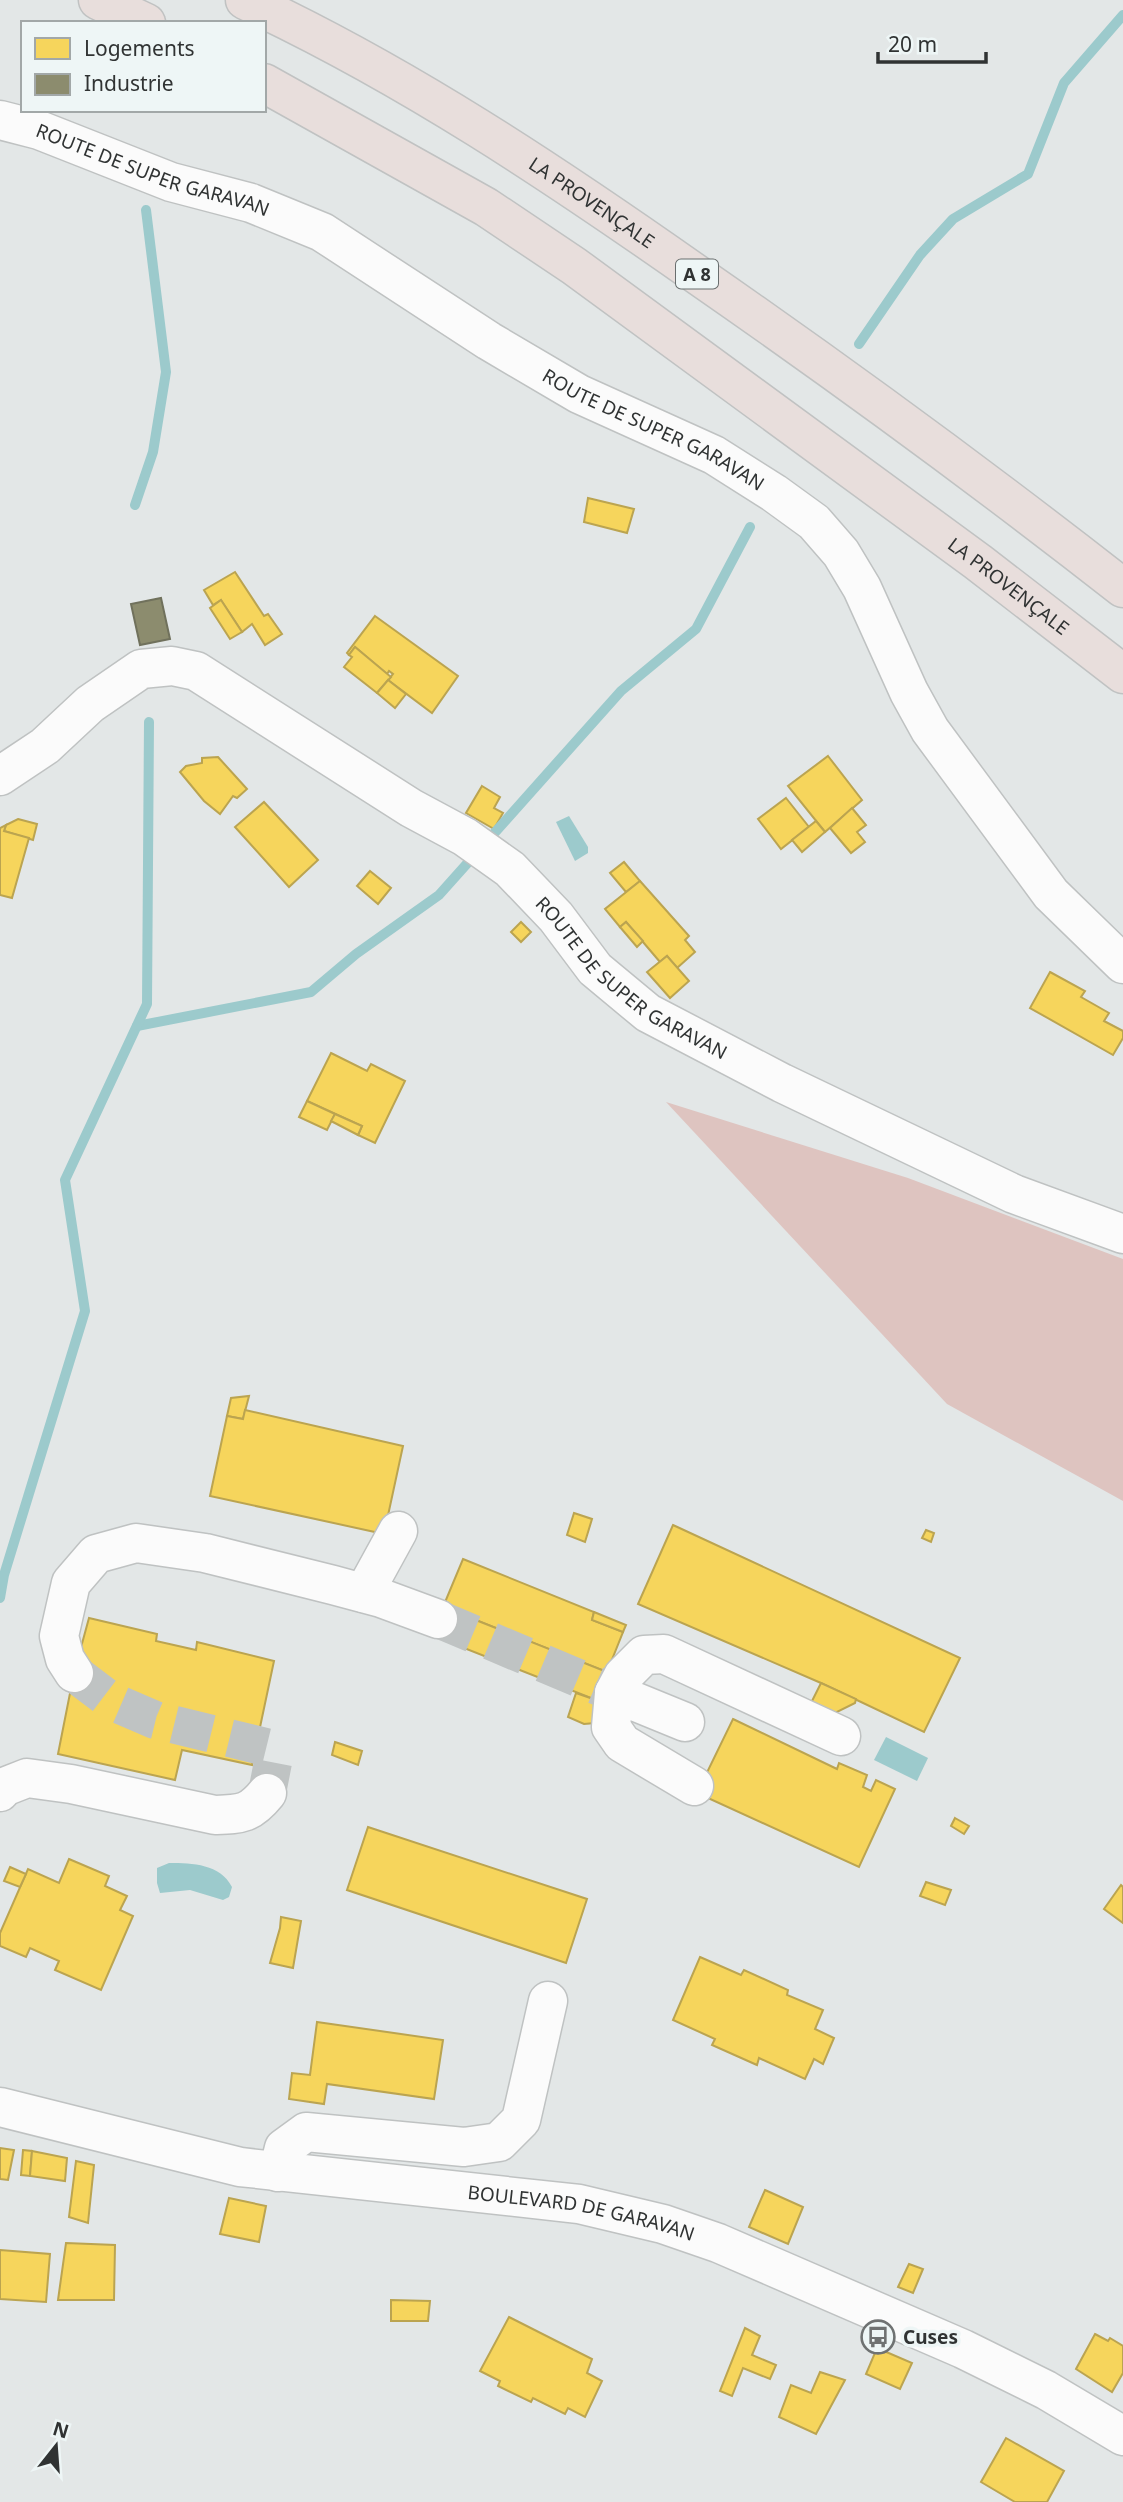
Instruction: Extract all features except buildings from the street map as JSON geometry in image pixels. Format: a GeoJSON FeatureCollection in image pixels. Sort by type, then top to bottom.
{"type":"FeatureCollection","features":[{"type":"Feature","properties":{"kind":"highway"},"geometry":{"type":"LineString","coordinates":[[98,0],[142,21]]}},
{"type":"Feature","properties":{"kind":"highway","name":"LA PROVENÇALE"},"geometry":{"type":"LineString","coordinates":[[245,0],[280,16],[410,87],[512,148],[826,364],[1123,588]]}},
{"type":"Feature","properties":{"kind":"highway","name":"LA PROVENÇALE"},"geometry":{"type":"LineString","coordinates":[[266,84],[486,207],[574,266],[978,562],[1123,674]]}},
{"type":"Feature","properties":{"kind":"street","name":"ROUTE DE SUPER GARAVAN"},"geometry":{"type":"LineString","coordinates":[[0,120],[39,130],[171,182],[251,203],[322,232],[511,354],[579,394],[714,455],[814,522],[841,553],[862,588],[909,692],[930,730],[1051,894],[1123,964]]}},
{"type":"Feature","properties":{"kind":"street","name":"ROUTE DE SUPER GARAVAN"},"geometry":{"type":"LineString","coordinates":[[0,776],[45,746],[90,704],[141,669],[173,666],[196,671],[411,808],[465,836],[510,869],[556,917],[596,969],[648,1013],[782,1083],[1014,1194],[1123,1234]]}},
{"type":"Feature","properties":{"kind":"street"},"geometry":{"type":"LineString","coordinates":[[364,1593],[398,1531]]}},
{"type":"Feature","properties":{"kind":"street"},"geometry":{"type":"LineString","coordinates":[[74,1673],[65,1659],[59,1636],[71,1583],[96,1553],[136,1543],[194,1551],[364,1593],[438,1619]]}},
{"type":"Feature","properties":{"kind":"street"},"geometry":{"type":"LineString","coordinates":[[694,1786],[622,1744],[611,1727],[614,1693],[623,1676],[644,1655],[664,1654],[841,1736]]}},
{"type":"Feature","properties":{"kind":"street"},"geometry":{"type":"LineString","coordinates":[[614,1693],[685,1722]]}},
{"type":"Feature","properties":{"kind":"street"},"geometry":{"type":"LineString","coordinates":[[0,1792],[4,1787],[27,1778],[71,1784],[215,1815],[237,1814],[254,1809],[267,1793]]}},
{"type":"Feature","properties":{"kind":"street"},"geometry":{"type":"LineString","coordinates":[[278,2172],[284,2148],[306,2132],[464,2147],[499,2142],[521,2120],[548,2001]]}},
{"type":"Feature","properties":{"kind":"street","name":"BOULEVARD DE GARAVAN"},"geometry":{"type":"LineString","coordinates":[[0,2107],[240,2167],[579,2204],[663,2224],[718,2243],[963,2349],[1045,2390],[1123,2436]]}},
{"type":"Feature","properties":{"kind":"shaded area"},"geometry":{"type":"Polygon","coordinates":[[[666,1102],[908,1178],[1123,1259],[1123,1501],[947,1404],[666,1102]]]}},
{"type":"Feature","properties":{"kind":"water"},"geometry":{"type":"Polygon","coordinates":[[[569,816],[588,847],[588,853],[575,861],[556,822],[569,816]]]}},
{"type":"Feature","properties":{"kind":"water"},"geometry":{"type":"Polygon","coordinates":[[[886,1737],[928,1758],[917,1781],[874,1760],[886,1737]]]}},
{"type":"Feature","properties":{"kind":"water"},"geometry":{"type":"Polygon","coordinates":[[[169,1863],[213,1869],[227,1879],[232,1887],[229,1897],[223,1900],[190,1890],[160,1893],[157,1868],[169,1863]]]}},
{"type":"Feature","properties":{"kind":"waterway"},"geometry":{"type":"LineString","coordinates":[[859,344],[920,255],[953,219],[1028,174],[1064,83],[1123,15]]}},
{"type":"Feature","properties":{"kind":"waterway"},"geometry":{"type":"LineString","coordinates":[[135,505],[153,452],[166,372],[146,210]]}},
{"type":"Feature","properties":{"kind":"waterway"},"geometry":{"type":"LineString","coordinates":[[137,1026],[311,992],[356,954],[439,895],[621,691],[696,629],[750,527]]}},
{"type":"Feature","properties":{"kind":"waterway"},"geometry":{"type":"LineString","coordinates":[[0,1598],[4,1575],[85,1311],[65,1180],[147,1004],[149,722]]}},
{"type":"Feature","properties":{"kind":"tunnel"},"geometry":{"type":"LineString","coordinates":[[438,1619],[614,1693]]}},
{"type":"Feature","properties":{"kind":"tunnel"},"geometry":{"type":"LineString","coordinates":[[74,1673],[111,1701],[155,1720],[270,1748],[274,1757],[267,1793]]}},
{"type":"Feature","properties":{"kind":"place","name":"Cuses"},"geometry":{"type":"Point","coordinates":[878,2337]}}]}
